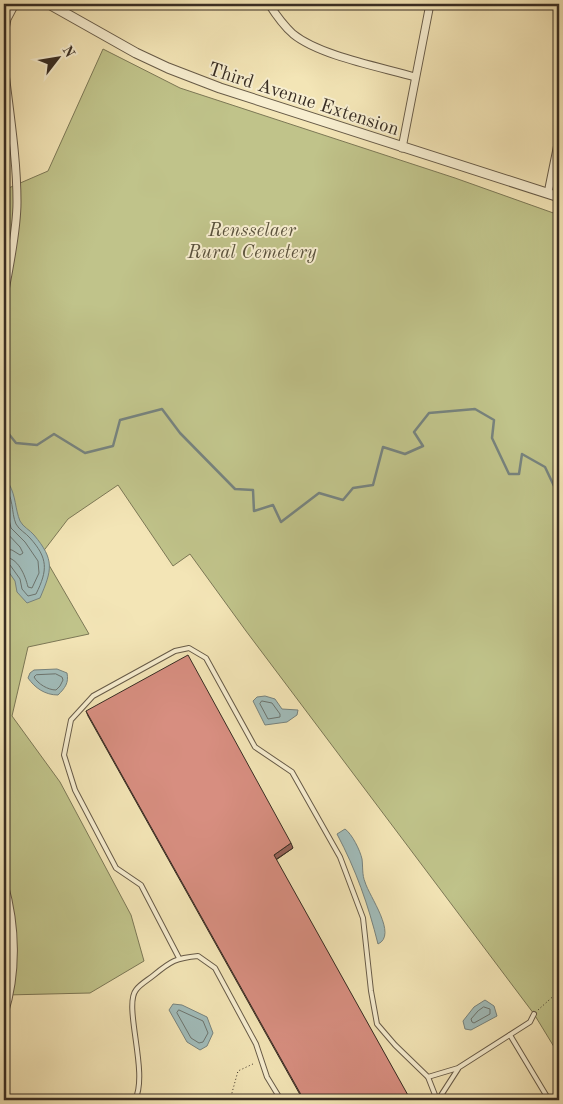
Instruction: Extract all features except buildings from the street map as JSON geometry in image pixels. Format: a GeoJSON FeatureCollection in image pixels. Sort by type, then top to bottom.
{"type":"FeatureCollection","features":[{"type":"Feature","properties":{"kind":"street"},"geometry":{"type":"LineString","coordinates":[[4,34],[7,20],[15,4]]}},
{"type":"Feature","properties":{"kind":"street","name":"Third Avenue Extension"},"geometry":{"type":"LineString","coordinates":[[50,4],[136,53],[168,68],[220,88],[559,197]]}},
{"type":"Feature","properties":{"kind":"street"},"geometry":{"type":"LineString","coordinates":[[269,4],[294,34],[317,48],[348,59],[415,77]]}},
{"type":"Feature","properties":{"kind":"street"},"geometry":{"type":"LineString","coordinates":[[402,148],[430,4]]}},
{"type":"Feature","properties":{"kind":"street"},"geometry":{"type":"LineString","coordinates":[[4,64],[17,202],[16,224],[4,297]]}},
{"type":"Feature","properties":{"kind":"street"},"geometry":{"type":"LineString","coordinates":[[548,193],[559,139]]}},
{"type":"Feature","properties":{"kind":"street"},"geometry":{"type":"LineString","coordinates":[[4,884],[9,901],[14,941],[11,981],[4,1014]]}},
{"type":"Feature","properties":{"kind":"lane"},"geometry":{"type":"LineString","coordinates":[[179,958],[141,885],[116,868],[75,790],[64,755],[71,720],[93,696],[175,651],[189,648],[206,658],[255,748],[292,772],[340,857],[363,918],[371,991],[378,1024],[394,1045],[428,1077],[437,1100]]}},
{"type":"Feature","properties":{"kind":"lane"},"geometry":{"type":"LineString","coordinates":[[137,1100],[140,1082],[132,1004],[135,991],[164,966],[179,958],[198,956],[215,968],[256,1044],[267,1078],[281,1100]]}},
{"type":"Feature","properties":{"kind":"lane"},"geometry":{"type":"LineString","coordinates":[[428,1077],[458,1068],[530,1022],[534,1014]]}},
{"type":"Feature","properties":{"kind":"lane"},"geometry":{"type":"LineString","coordinates":[[510,1035],[549,1100]]}},
{"type":"Feature","properties":{"kind":"lane"},"geometry":{"type":"LineString","coordinates":[[437,1100],[458,1068]]}},
{"type":"Feature","properties":{"kind":"path"},"geometry":{"type":"LineString","coordinates":[[534,1014],[559,991]]}},
{"type":"Feature","properties":{"kind":"path"},"geometry":{"type":"LineString","coordinates":[[230,1100],[238,1071],[262,1061]]}},
{"type":"Feature","properties":{"kind":"green space","name":"Rensselaer Rural Cemetery"},"geometry":{"type":"Polygon","coordinates":[[[103,49],[180,88],[455,178],[559,215],[559,1055],[534,1014],[190,554],[173,566],[118,485],[68,519],[42,553],[89,634],[28,647],[12,716],[60,782],[131,915],[144,961],[90,993],[6,995],[4,999],[4,190],[48,171],[103,49]]]}},
{"type":"Feature","properties":{"kind":"water"},"geometry":{"type":"Polygon","coordinates":[[[4,483],[9,484],[20,521],[41,544],[48,559],[49,572],[40,598],[27,603],[17,592],[15,581],[4,565],[4,483]]]}},
{"type":"Feature","properties":{"kind":"water"},"geometry":{"type":"Polygon","coordinates":[[[57,669],[67,673],[66,685],[58,695],[49,694],[41,690],[28,678],[34,670],[57,669]]]}},
{"type":"Feature","properties":{"kind":"water"},"geometry":{"type":"Polygon","coordinates":[[[265,696],[275,699],[282,709],[298,710],[297,715],[287,722],[265,725],[253,701],[257,697],[265,696]]]}},
{"type":"Feature","properties":{"kind":"water"},"geometry":{"type":"Polygon","coordinates":[[[345,829],[353,838],[359,851],[362,859],[364,879],[384,924],[385,932],[383,939],[378,944],[361,888],[337,834],[345,829]]]}},
{"type":"Feature","properties":{"kind":"water"},"geometry":{"type":"Polygon","coordinates":[[[485,1000],[494,1006],[497,1016],[471,1030],[465,1029],[463,1021],[474,1007],[485,1000]]]}},
{"type":"Feature","properties":{"kind":"water"},"geometry":{"type":"Polygon","coordinates":[[[173,1004],[182,1005],[207,1017],[213,1033],[207,1046],[200,1050],[187,1042],[169,1010],[173,1004]]]}},
{"type":"Feature","properties":{"kind":"waterway"},"geometry":{"type":"LineString","coordinates":[[4,435],[8,433],[16,443],[37,445],[54,434],[85,453],[113,446],[120,420],[162,409],[180,433],[235,489],[253,490],[254,511],[273,505],[281,522],[319,493],[343,500],[353,488],[373,485],[383,447],[405,454],[423,446],[414,432],[429,413],[475,409],[494,420],[492,438],[509,474],[519,474],[522,454],[545,467],[554,486],[559,487]]}}]}
